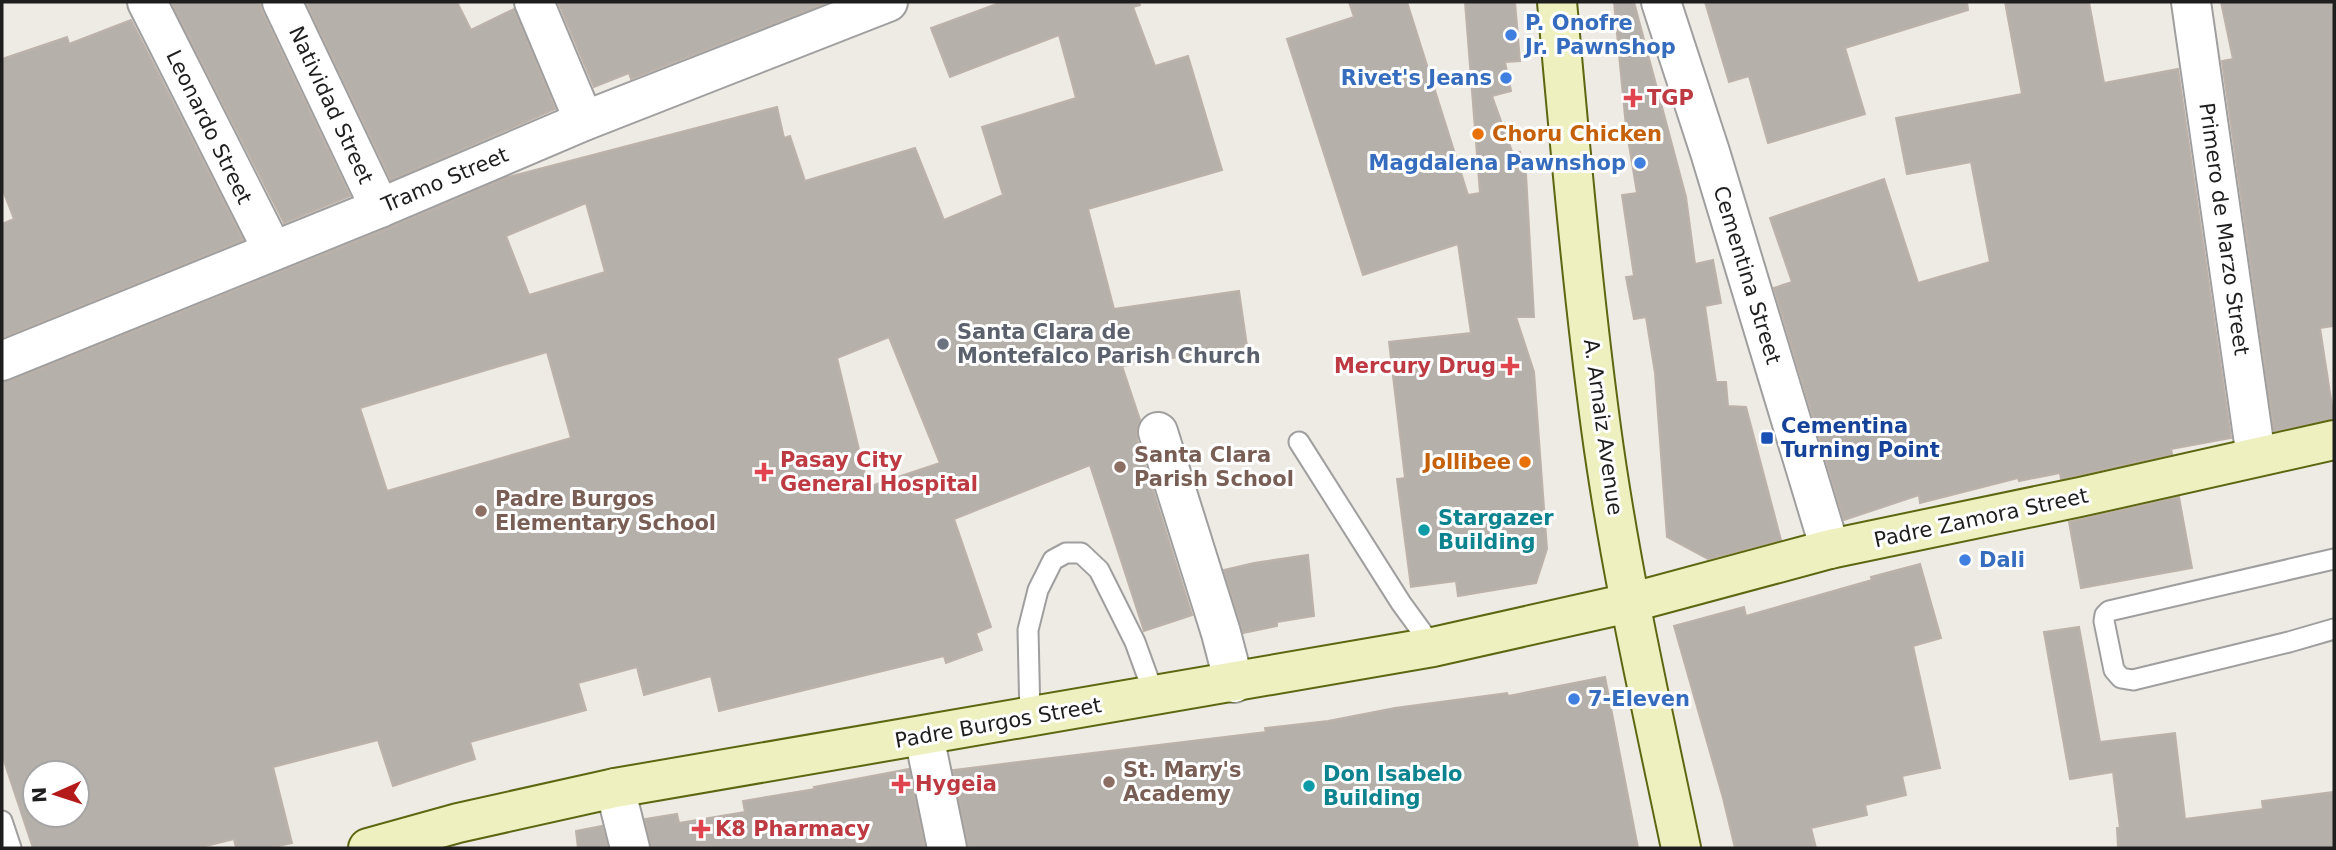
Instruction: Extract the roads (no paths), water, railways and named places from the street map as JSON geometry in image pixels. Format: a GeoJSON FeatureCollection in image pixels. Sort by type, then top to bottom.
{"type":"FeatureCollection","features":[{"type":"Feature","properties":{"kind":"street","name":"Leonardo Street"},"geometry":{"type":"LineString","coordinates":[[147,2],[273,251]]}},
{"type":"Feature","properties":{"kind":"street","name":"Natividad Street"},"geometry":{"type":"LineString","coordinates":[[282,2],[380,208]]}},
{"type":"Feature","properties":{"kind":"street"},"geometry":{"type":"LineString","coordinates":[[534,2],[584,121]]}},
{"type":"Feature","properties":{"kind":"street","name":"Tramo Street"},"geometry":{"type":"LineString","coordinates":[[2,360],[380,208],[584,121],[888,2]]}},
{"type":"Feature","properties":{"kind":"street","name":"A. Arnaiz Avenue"},"geometry":{"type":"LineString","coordinates":[[1557,2],[1601,429],[1629,603],[1681,848]]}},
{"type":"Feature","properties":{"kind":"street","name":"Cementina Street"},"geometry":{"type":"LineString","coordinates":[[1661,2],[1710,152],[1830,549]]}},
{"type":"Feature","properties":{"kind":"street","name":"Primero de Marzo Street"},"geometry":{"type":"LineString","coordinates":[[2191,2],[2256,457]]}},
{"type":"Feature","properties":{"kind":"street"},"geometry":{"type":"LineString","coordinates":[[1158,432],[1234,682]]}},
{"type":"Feature","properties":{"kind":"street","name":"Padre Zamora Street"},"geometry":{"type":"LineString","coordinates":[[1629,603],[1830,549],[2080,498],[2334,440]]}},
{"type":"Feature","properties":{"kind":"street","name":"Padre Burgos Street"},"geometry":{"type":"LineString","coordinates":[[368,848],[458,822],[615,788],[1433,647],[1629,603]]}},
{"type":"Feature","properties":{"kind":"street"},"geometry":{"type":"LineString","coordinates":[[924,736],[947,848]]}},
{"type":"Feature","properties":{"kind":"street"},"geometry":{"type":"LineString","coordinates":[[615,788],[630,848]]}},
{"type":"Feature","properties":{"kind":"lane"},"geometry":{"type":"LineString","coordinates":[[1299,442],[1401,603],[1433,647]]}},
{"type":"Feature","properties":{"kind":"lane"},"geometry":{"type":"LineString","coordinates":[[1030,717],[1028,631],[1038,590],[1053,560],[1066,553],[1081,553],[1099,570],[1135,642],[1155,696]]}},
{"type":"Feature","properties":{"kind":"lane"},"geometry":{"type":"LineString","coordinates":[[2334,559],[2109,611],[2104,621],[2114,670],[2121,678],[2133,680],[2334,629]]}},
{"type":"Feature","properties":{"kind":"lane"},"geometry":{"type":"LineString","coordinates":[[2,821],[11,848]]}},
{"type":"Feature","properties":{"kind":"place","name":"P. Onofre Jr. Pawnshop"},"geometry":{"type":"Point","coordinates":[1511,35]}},
{"type":"Feature","properties":{"kind":"place","name":"Rivet's Jeans"},"geometry":{"type":"Point","coordinates":[1506,78]}},
{"type":"Feature","properties":{"kind":"place","name":"TGP"},"geometry":{"type":"Point","coordinates":[1633,98]}},
{"type":"Feature","properties":{"kind":"place","name":"Choru Chicken"},"geometry":{"type":"Point","coordinates":[1478,134]}},
{"type":"Feature","properties":{"kind":"place","name":"Magdalena Pawnshop"},"geometry":{"type":"Point","coordinates":[1640,163]}},
{"type":"Feature","properties":{"kind":"place","name":"Santa Clara de Montefalco Parish Church"},"geometry":{"type":"Point","coordinates":[943,344]}},
{"type":"Feature","properties":{"kind":"place","name":"Mercury Drug"},"geometry":{"type":"Point","coordinates":[1510,366]}},
{"type":"Feature","properties":{"kind":"place","name":"Cementina Turning Point"},"geometry":{"type":"Point","coordinates":[1767,438]}},
{"type":"Feature","properties":{"kind":"place","name":"Jollibee"},"geometry":{"type":"Point","coordinates":[1525,462]}},
{"type":"Feature","properties":{"kind":"place","name":"Santa Clara Parish School"},"geometry":{"type":"Point","coordinates":[1120,467]}},
{"type":"Feature","properties":{"kind":"place","name":"Pasay City General Hospital"},"geometry":{"type":"Point","coordinates":[764,472]}},
{"type":"Feature","properties":{"kind":"place","name":"Padre Burgos Elementary School"},"geometry":{"type":"Point","coordinates":[481,511]}},
{"type":"Feature","properties":{"kind":"place","name":"Stargazer Building"},"geometry":{"type":"Point","coordinates":[1424,530]}},
{"type":"Feature","properties":{"kind":"place","name":"Dali"},"geometry":{"type":"Point","coordinates":[1965,560]}},
{"type":"Feature","properties":{"kind":"place","name":"7-Eleven"},"geometry":{"type":"Point","coordinates":[1574,699]}},
{"type":"Feature","properties":{"kind":"place","name":"St. Mary's Academy"},"geometry":{"type":"Point","coordinates":[1109,782]}},
{"type":"Feature","properties":{"kind":"place","name":"Hygeia"},"geometry":{"type":"Point","coordinates":[901,784]}},
{"type":"Feature","properties":{"kind":"place","name":"Don Isabelo Building"},"geometry":{"type":"Point","coordinates":[1309,786]}},
{"type":"Feature","properties":{"kind":"place","name":"K8 Pharmacy"},"geometry":{"type":"Point","coordinates":[701,829]}}]}
